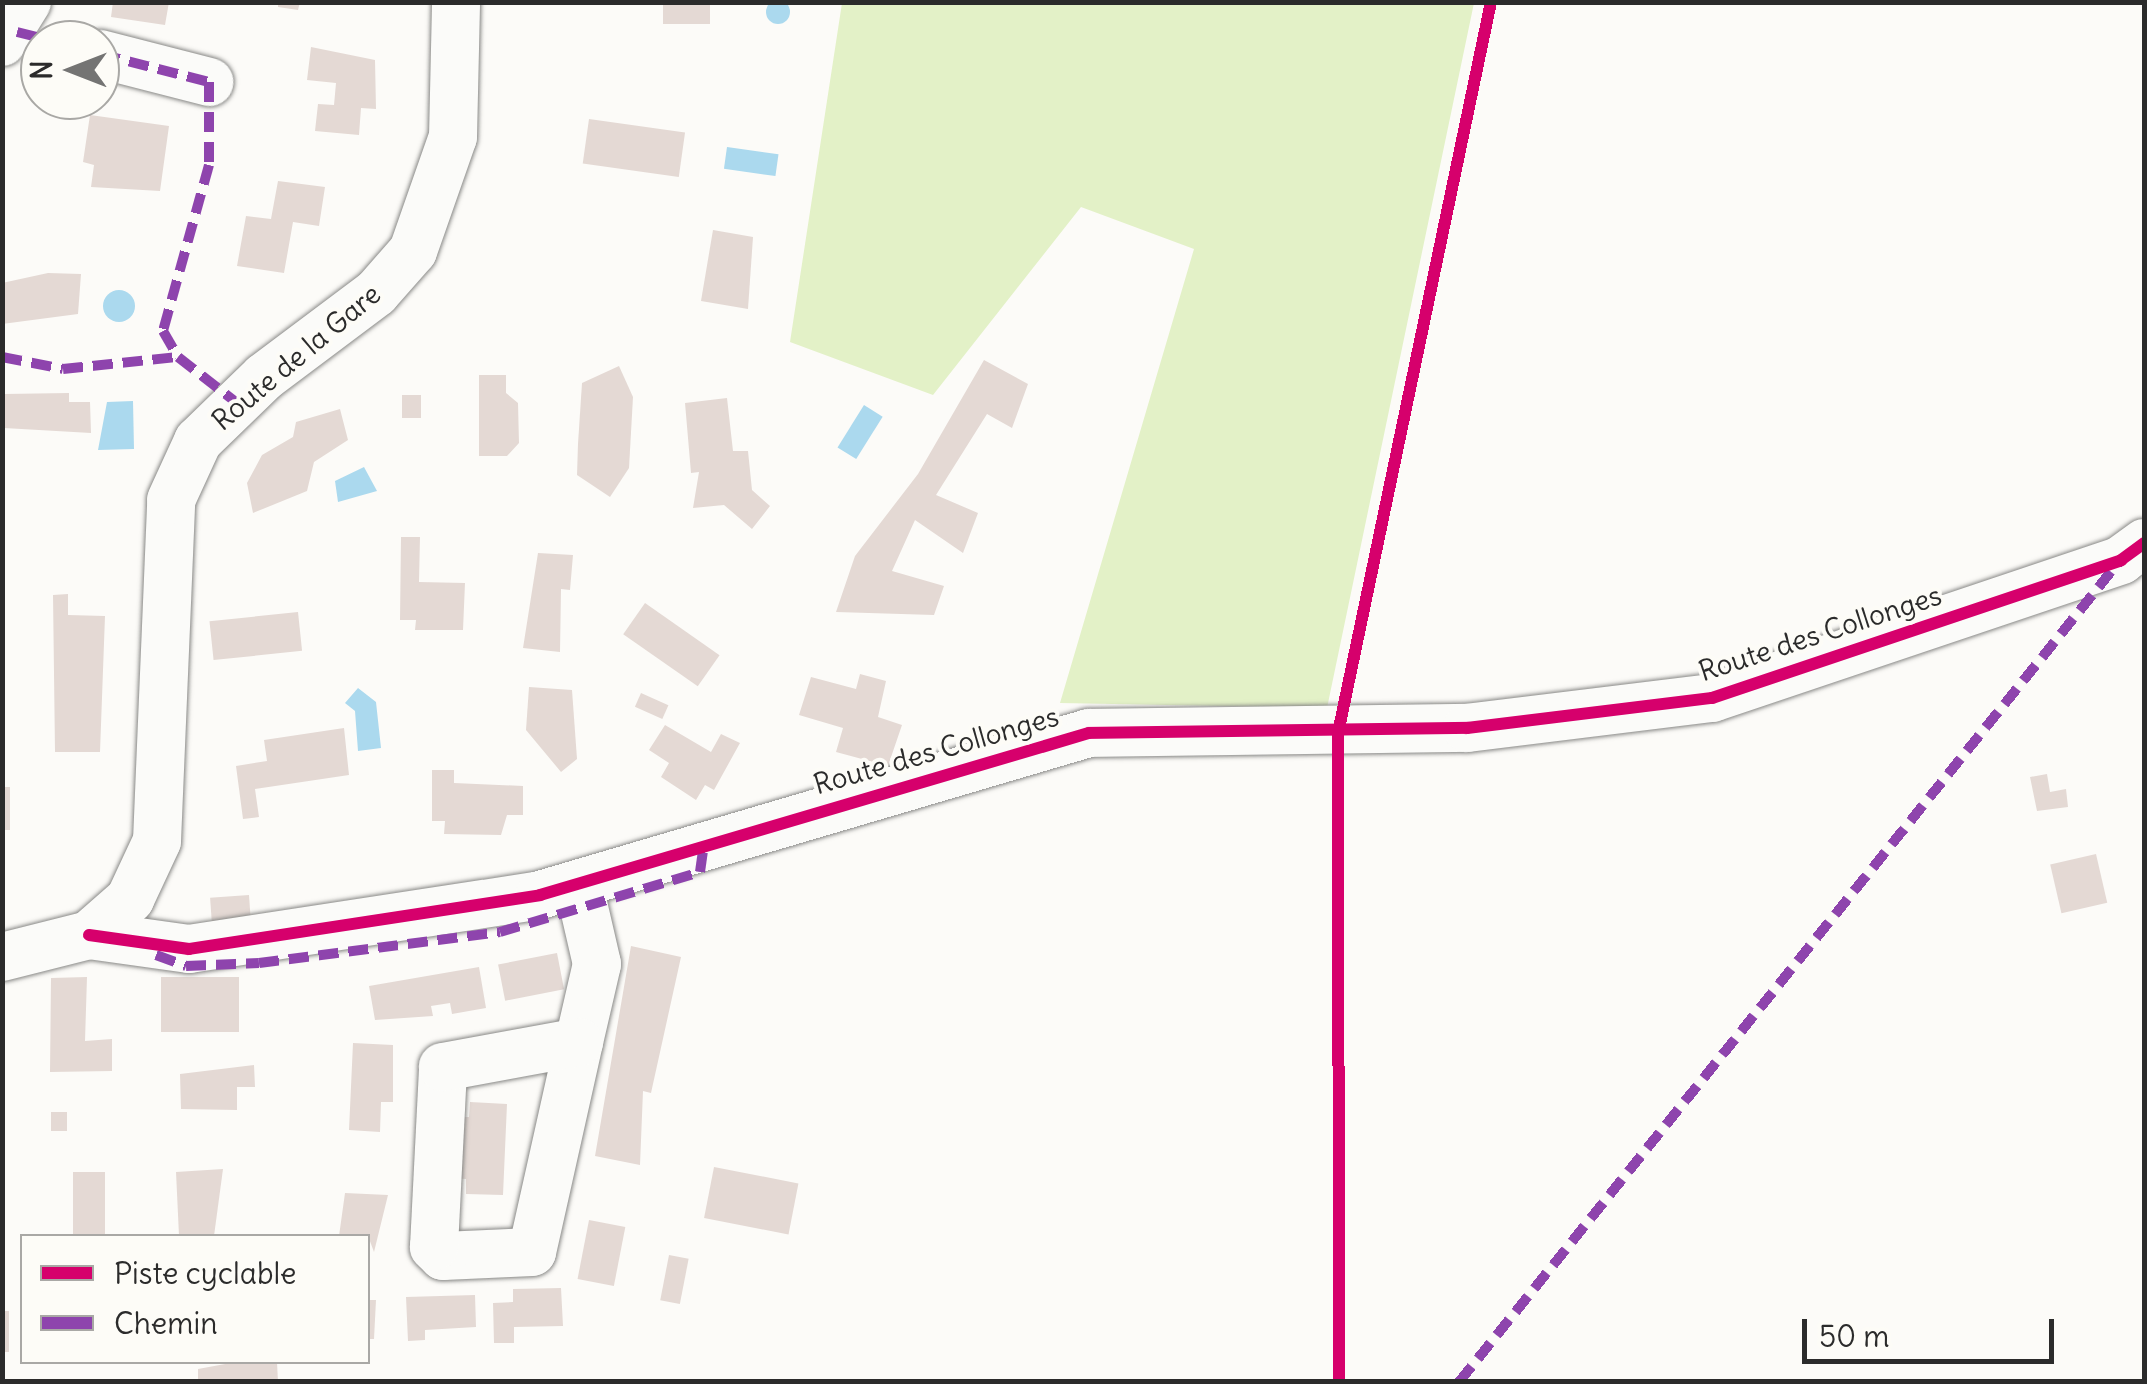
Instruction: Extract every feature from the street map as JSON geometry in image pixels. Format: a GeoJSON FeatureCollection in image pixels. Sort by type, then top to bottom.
{"type":"FeatureCollection","features":[{"type":"Feature","properties":{"kind":"street","name":"Route de la Gare"},"geometry":{"type":"LineString","coordinates":[[89,935],[130,899],[157,840],[171,500],[198,441],[264,377],[376,294],[412,252],[453,137],[456,2]]}},
{"type":"Feature","properties":{"kind":"street"},"geometry":{"type":"LineString","coordinates":[[120,59],[209,82]]}},
{"type":"Feature","properties":{"kind":"street","name":"Route des Collonges"},"geometry":{"type":"LineString","coordinates":[[89,935],[188,949],[579,886],[1089,733],[1467,728],[1712,698],[2120,560],[2144,543]]}},
{"type":"Feature","properties":{"kind":"street"},"geometry":{"type":"LineString","coordinates":[[579,886],[597,964],[532,1252],[443,1256],[434,1248],[443,1066],[579,1042]]}},
{"type":"Feature","properties":{"kind":"street"},"geometry":{"type":"LineString","coordinates":[[2,957],[89,935]]}},
{"type":"Feature","properties":{"kind":"green space"},"geometry":{"type":"Polygon","coordinates":[[[842,3],[1474,3],[1327,708],[1060,703],[1194,249],[1081,207],[933,395],[790,342],[842,3]]]}},
{"type":"Feature","properties":{"kind":"water"},"geometry":{"type":"Polygon","coordinates":[[[778,0],[787,3],[787,21],[778,24],[769,21],[766,12],[769,3],[778,0]]]}},
{"type":"Feature","properties":{"kind":"water"},"geometry":{"type":"Polygon","coordinates":[[[727,147],[778,154],[775,176],[724,169],[727,147]]]}},
{"type":"Feature","properties":{"kind":"water"},"geometry":{"type":"Polygon","coordinates":[[[119,290],[131,294],[135,306],[131,318],[119,322],[107,318],[103,306],[107,294],[119,290]]]}},
{"type":"Feature","properties":{"kind":"water"},"geometry":{"type":"Polygon","coordinates":[[[133,401],[134,449],[98,450],[107,402],[133,401]]]}},
{"type":"Feature","properties":{"kind":"water"},"geometry":{"type":"Polygon","coordinates":[[[864,405],[883,417],[856,459],[838,447],[864,405]]]}},
{"type":"Feature","properties":{"kind":"water"},"geometry":{"type":"Polygon","coordinates":[[[364,467],[377,491],[338,502],[335,481],[364,467]]]}},
{"type":"Feature","properties":{"kind":"water"},"geometry":{"type":"Polygon","coordinates":[[[358,688],[376,702],[381,748],[358,751],[355,711],[345,703],[358,688]]]}},
{"type":"Feature","properties":{"kind":"building"},"geometry":{"type":"Polygon","coordinates":[[[113,2],[169,2],[165,25],[111,17],[113,2]]]}},
{"type":"Feature","properties":{"kind":"building"},"geometry":{"type":"Polygon","coordinates":[[[278,2],[300,2],[298,10],[278,7],[278,2]]]}},
{"type":"Feature","properties":{"kind":"building"},"geometry":{"type":"Polygon","coordinates":[[[663,2],[710,2],[710,24],[663,24],[663,2]]]}},
{"type":"Feature","properties":{"kind":"building"},"geometry":{"type":"Polygon","coordinates":[[[311,47],[375,60],[376,109],[361,108],[359,135],[315,131],[318,104],[334,105],[336,83],[307,80],[311,47]]]}},
{"type":"Feature","properties":{"kind":"building"},"geometry":{"type":"Polygon","coordinates":[[[120,119],[169,126],[160,191],[91,187],[94,165],[83,162],[89,120],[120,119]]]}},
{"type":"Feature","properties":{"kind":"building"},"geometry":{"type":"Polygon","coordinates":[[[589,119],[685,132],[679,177],[583,164],[589,119]]]}},
{"type":"Feature","properties":{"kind":"building"},"geometry":{"type":"Polygon","coordinates":[[[278,181],[325,187],[319,226],[293,222],[284,273],[237,266],[246,216],[271,219],[278,181]]]}},
{"type":"Feature","properties":{"kind":"building"},"geometry":{"type":"Polygon","coordinates":[[[713,230],[753,237],[748,309],[701,301],[713,230]]]}},
{"type":"Feature","properties":{"kind":"building"},"geometry":{"type":"Polygon","coordinates":[[[48,273],[81,274],[78,314],[2,324],[2,283],[48,273]]]}},
{"type":"Feature","properties":{"kind":"building"},"geometry":{"type":"Polygon","coordinates":[[[984,360],[1028,384],[1012,428],[987,414],[936,495],[978,513],[963,553],[915,520],[892,571],[944,586],[934,615],[836,612],[855,556],[918,474],[984,360]]]}},
{"type":"Feature","properties":{"kind":"building"},"geometry":{"type":"Polygon","coordinates":[[[619,366],[633,397],[629,468],[610,497],[577,475],[582,383],[619,366]]]}},
{"type":"Feature","properties":{"kind":"building"},"geometry":{"type":"Polygon","coordinates":[[[479,375],[506,375],[506,393],[518,403],[519,443],[507,456],[479,456],[479,375]]]}},
{"type":"Feature","properties":{"kind":"building"},"geometry":{"type":"Polygon","coordinates":[[[69,393],[69,402],[90,402],[91,433],[4,428],[4,394],[69,393]]]}},
{"type":"Feature","properties":{"kind":"building"},"geometry":{"type":"Polygon","coordinates":[[[402,395],[421,395],[421,418],[402,418],[402,395]]]}},
{"type":"Feature","properties":{"kind":"building"},"geometry":{"type":"Polygon","coordinates":[[[727,398],[733,451],[748,451],[752,490],[770,506],[752,529],[724,505],[693,508],[699,472],[691,473],[685,403],[727,398]]]}},
{"type":"Feature","properties":{"kind":"building"},"geometry":{"type":"Polygon","coordinates":[[[340,409],[348,440],[314,462],[307,491],[253,513],[247,483],[262,455],[293,437],[296,422],[340,409]]]}},
{"type":"Feature","properties":{"kind":"building"},"geometry":{"type":"Polygon","coordinates":[[[401,537],[420,537],[419,582],[465,583],[463,630],[415,630],[416,620],[400,620],[401,537]]]}},
{"type":"Feature","properties":{"kind":"building"},"geometry":{"type":"Polygon","coordinates":[[[538,553],[573,555],[570,590],[561,589],[560,652],[523,648],[538,553]]]}},
{"type":"Feature","properties":{"kind":"building"},"geometry":{"type":"Polygon","coordinates":[[[68,594],[68,615],[105,616],[100,752],[55,752],[53,595],[68,594]]]}},
{"type":"Feature","properties":{"kind":"building"},"geometry":{"type":"Polygon","coordinates":[[[645,603],[720,655],[698,686],[623,634],[645,603]]]}},
{"type":"Feature","properties":{"kind":"building"},"geometry":{"type":"Polygon","coordinates":[[[298,612],[302,651],[214,660],[209,621],[298,612]]]}},
{"type":"Feature","properties":{"kind":"building"},"geometry":{"type":"Polygon","coordinates":[[[860,674],[886,681],[878,717],[902,725],[888,766],[836,752],[843,728],[799,715],[811,677],[856,689],[860,674]]]}},
{"type":"Feature","properties":{"kind":"building"},"geometry":{"type":"Polygon","coordinates":[[[529,687],[572,690],[577,759],[561,772],[526,730],[529,687]]]}},
{"type":"Feature","properties":{"kind":"building"},"geometry":{"type":"Polygon","coordinates":[[[641,693],[668,705],[662,719],[635,707],[641,693]]]}},
{"type":"Feature","properties":{"kind":"building"},"geometry":{"type":"Polygon","coordinates":[[[665,725],[711,752],[721,734],[740,743],[714,790],[705,785],[696,800],[661,777],[669,763],[649,750],[665,725]]]}},
{"type":"Feature","properties":{"kind":"building"},"geometry":{"type":"Polygon","coordinates":[[[344,728],[349,775],[255,789],[259,817],[243,819],[236,766],[267,761],[264,740],[344,728]]]}},
{"type":"Feature","properties":{"kind":"building"},"geometry":{"type":"Polygon","coordinates":[[[432,770],[454,770],[454,783],[523,786],[523,815],[507,815],[501,835],[444,834],[445,821],[432,821],[432,770]]]}},
{"type":"Feature","properties":{"kind":"building"},"geometry":{"type":"Polygon","coordinates":[[[2047,774],[2050,792],[2066,789],[2068,807],[2037,811],[2030,777],[2047,774]]]}},
{"type":"Feature","properties":{"kind":"building"},"geometry":{"type":"Polygon","coordinates":[[[2,787],[10,787],[10,830],[2,830],[2,787]]]}},
{"type":"Feature","properties":{"kind":"building"},"geometry":{"type":"Polygon","coordinates":[[[2096,854],[2107,903],[2061,913],[2050,865],[2096,854]]]}},
{"type":"Feature","properties":{"kind":"building"},"geometry":{"type":"Polygon","coordinates":[[[249,895],[251,925],[212,928],[210,898],[249,895]]]}},
{"type":"Feature","properties":{"kind":"building"},"geometry":{"type":"Polygon","coordinates":[[[631,946],[681,957],[651,1093],[643,1091],[640,1165],[595,1156],[631,946]]]}},
{"type":"Feature","properties":{"kind":"building"},"geometry":{"type":"Polygon","coordinates":[[[557,953],[564,989],[505,1001],[498,964],[557,953]]]}},
{"type":"Feature","properties":{"kind":"building"},"geometry":{"type":"Polygon","coordinates":[[[479,967],[486,1008],[452,1014],[450,1003],[431,1006],[433,1016],[375,1020],[369,986],[479,967]]]}},
{"type":"Feature","properties":{"kind":"building"},"geometry":{"type":"Polygon","coordinates":[[[87,977],[85,1041],[112,1039],[112,1071],[50,1072],[51,978],[87,977]]]}},
{"type":"Feature","properties":{"kind":"building"},"geometry":{"type":"Polygon","coordinates":[[[161,977],[239,977],[239,1032],[161,1032],[161,977]]]}},
{"type":"Feature","properties":{"kind":"building"},"geometry":{"type":"Polygon","coordinates":[[[353,1043],[393,1045],[393,1102],[381,1102],[380,1132],[349,1130],[353,1043]]]}},
{"type":"Feature","properties":{"kind":"building"},"geometry":{"type":"Polygon","coordinates":[[[254,1065],[255,1087],[237,1087],[237,1110],[181,1109],[180,1074],[254,1065]]]}},
{"type":"Feature","properties":{"kind":"building"},"geometry":{"type":"Polygon","coordinates":[[[470,1102],[507,1104],[503,1195],[466,1194],[466,1179],[449,1178],[452,1117],[469,1117],[470,1102]]]}},
{"type":"Feature","properties":{"kind":"building"},"geometry":{"type":"Polygon","coordinates":[[[51,1112],[67,1112],[67,1131],[51,1131],[51,1112]]]}},
{"type":"Feature","properties":{"kind":"building"},"geometry":{"type":"Polygon","coordinates":[[[714,1167],[798,1183],[788,1234],[704,1218],[714,1167]]]}},
{"type":"Feature","properties":{"kind":"building"},"geometry":{"type":"Polygon","coordinates":[[[223,1169],[214,1234],[179,1234],[176,1172],[223,1169]]]}},
{"type":"Feature","properties":{"kind":"building"},"geometry":{"type":"Polygon","coordinates":[[[73,1172],[105,1172],[105,1234],[73,1234],[73,1172]]]}},
{"type":"Feature","properties":{"kind":"building"},"geometry":{"type":"Polygon","coordinates":[[[345,1193],[388,1195],[374,1252],[370,1234],[339,1234],[345,1193]]]}},
{"type":"Feature","properties":{"kind":"building"},"geometry":{"type":"Polygon","coordinates":[[[589,1220],[625,1227],[614,1286],[578,1279],[589,1220]]]}},
{"type":"Feature","properties":{"kind":"building"},"geometry":{"type":"Polygon","coordinates":[[[669,1255],[689,1259],[680,1304],[660,1300],[669,1255]]]}},
{"type":"Feature","properties":{"kind":"building"},"geometry":{"type":"Polygon","coordinates":[[[561,1288],[563,1326],[514,1327],[514,1343],[494,1343],[493,1303],[513,1302],[513,1289],[561,1288]]]}},
{"type":"Feature","properties":{"kind":"building"},"geometry":{"type":"Polygon","coordinates":[[[475,1295],[476,1327],[425,1330],[425,1340],[408,1341],[406,1297],[475,1295]]]}},
{"type":"Feature","properties":{"kind":"building"},"geometry":{"type":"Polygon","coordinates":[[[370,1300],[376,1300],[374,1339],[370,1339],[370,1300]]]}},
{"type":"Feature","properties":{"kind":"building"},"geometry":{"type":"Polygon","coordinates":[[[2,1311],[9,1311],[9,1352],[2,1352],[2,1311]]]}},
{"type":"Feature","properties":{"kind":"building"},"geometry":{"type":"Polygon","coordinates":[[[225,1364],[277,1364],[278,1382],[198,1382],[198,1369],[225,1364]]]}},
{"type":"Feature","properties":{"kind":"marked path"},"geometry":{"type":"LineString","coordinates":[[120,59],[209,82],[209,165],[163,331],[178,357]]}},
{"type":"Feature","properties":{"kind":"marked path"},"geometry":{"type":"LineString","coordinates":[[2,357],[63,369],[178,357],[237,403]]}},
{"type":"Feature","properties":{"kind":"marked path"},"geometry":{"type":"LineString","coordinates":[[1459,1382],[2118,563]]}},
{"type":"Feature","properties":{"kind":"marked path"},"geometry":{"type":"LineString","coordinates":[[156,955],[186,966],[259,963],[500,932],[700,872],[704,843]]}},
{"type":"Feature","properties":{"kind":"cycle path"},"geometry":{"type":"LineString","coordinates":[[1339,1382],[1338,733],[1491,2]]}},
{"type":"Feature","properties":{"kind":"cycle path"},"geometry":{"type":"LineString","coordinates":[[89,935],[189,949],[540,895],[1089,733],[1467,728],[1712,698],[2121,560],[2144,543]]}}]}
